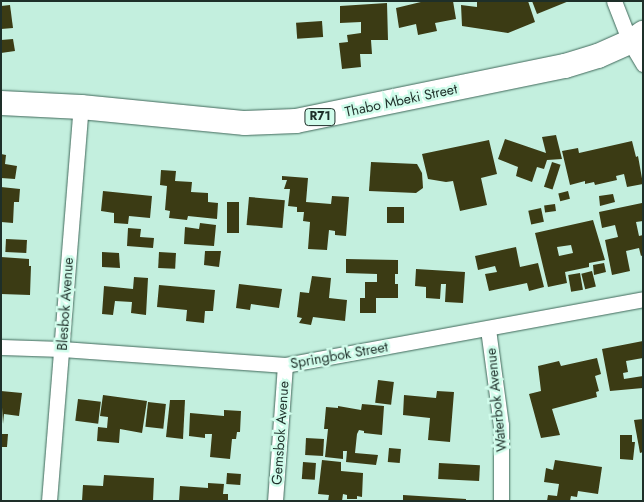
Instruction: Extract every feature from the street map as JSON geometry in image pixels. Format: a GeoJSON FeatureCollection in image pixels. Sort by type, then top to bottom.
{"type":"FeatureCollection","features":[{"type":"Feature","properties":{"kind":"main road","name":"Thabo Mbeki Street"},"geometry":{"type":"LineString","coordinates":[[1,103],[80,106],[245,123],[296,121],[565,66],[598,56],[636,37]]}},
{"type":"Feature","properties":{"kind":"street"},"geometry":{"type":"LineString","coordinates":[[614,1],[636,37],[643,64]]}},
{"type":"Feature","properties":{"kind":"street","name":"Blesbok Avenue"},"geometry":{"type":"LineString","coordinates":[[49,501],[80,106]]}},
{"type":"Feature","properties":{"kind":"street","name":"Springbok Street"},"geometry":{"type":"LineString","coordinates":[[1,347],[62,349],[285,365],[643,299]]}},
{"type":"Feature","properties":{"kind":"street","name":"Waterbok Avenue"},"geometry":{"type":"LineString","coordinates":[[488,329],[501,426],[501,501]]}},
{"type":"Feature","properties":{"kind":"street","name":"Gemsbok Avenue"},"geometry":{"type":"LineString","coordinates":[[275,501],[285,365]]}},
{"type":"Feature","properties":{"kind":"building"},"geometry":{"type":"Polygon","coordinates":[[[425,1],[453,1],[456,19],[435,23],[437,31],[418,35],[416,24],[399,28],[396,8],[425,1]]]}},
{"type":"Feature","properties":{"kind":"building"},"geometry":{"type":"Polygon","coordinates":[[[477,1],[528,1],[535,22],[508,33],[462,26],[461,5],[477,7],[477,1]]]}},
{"type":"Feature","properties":{"kind":"building"},"geometry":{"type":"Polygon","coordinates":[[[532,1],[569,1],[537,14],[532,1]]]}},
{"type":"Feature","properties":{"kind":"building"},"geometry":{"type":"Polygon","coordinates":[[[387,3],[388,40],[371,40],[372,54],[360,54],[361,67],[342,69],[339,43],[348,42],[347,35],[361,33],[361,22],[340,23],[340,6],[387,3]]]}},
{"type":"Feature","properties":{"kind":"building"},"geometry":{"type":"Polygon","coordinates":[[[10,5],[13,28],[1,29],[1,6],[10,5]]]}},
{"type":"Feature","properties":{"kind":"building"},"geometry":{"type":"Polygon","coordinates":[[[322,21],[323,37],[297,39],[296,23],[322,21]]]}},
{"type":"Feature","properties":{"kind":"building"},"geometry":{"type":"Polygon","coordinates":[[[13,39],[15,51],[1,53],[1,40],[13,39]]]}},
{"type":"Feature","properties":{"kind":"building"},"geometry":{"type":"Polygon","coordinates":[[[556,135],[562,159],[547,160],[544,169],[537,167],[532,182],[516,176],[518,167],[498,159],[505,139],[546,153],[542,137],[556,135]]]}},
{"type":"Feature","properties":{"kind":"building"},"geometry":{"type":"Polygon","coordinates":[[[489,140],[497,174],[481,178],[487,205],[460,211],[453,181],[446,182],[428,179],[422,154],[489,140]]]}},
{"type":"Feature","properties":{"kind":"building"},"geometry":{"type":"Polygon","coordinates":[[[632,141],[636,157],[638,156],[643,184],[627,187],[624,174],[616,176],[617,180],[595,185],[594,182],[585,184],[585,181],[570,185],[562,151],[578,148],[579,153],[632,141]]]}},
{"type":"Feature","properties":{"kind":"building"},"geometry":{"type":"Polygon","coordinates":[[[1,154],[6,155],[5,164],[17,166],[15,179],[1,178],[1,154]]]}},
{"type":"Feature","properties":{"kind":"building"},"geometry":{"type":"Polygon","coordinates":[[[371,162],[417,164],[422,173],[423,188],[416,193],[369,191],[371,162]]]}},
{"type":"Feature","properties":{"kind":"building"},"geometry":{"type":"Polygon","coordinates":[[[552,162],[561,165],[553,190],[544,187],[552,162]]]}},
{"type":"Feature","properties":{"kind":"building"},"geometry":{"type":"Polygon","coordinates":[[[161,170],[176,171],[175,181],[192,182],[191,192],[208,193],[208,202],[218,203],[217,219],[188,216],[187,220],[169,218],[170,211],[165,210],[167,186],[160,185],[161,170]]]}},
{"type":"Feature","properties":{"kind":"building"},"geometry":{"type":"Polygon","coordinates":[[[282,176],[308,178],[306,202],[331,204],[332,196],[349,197],[346,236],[335,235],[335,231],[329,230],[327,250],[308,249],[310,222],[303,221],[304,212],[297,212],[297,207],[288,206],[290,189],[284,189],[287,180],[282,180],[282,176]]]}},
{"type":"Feature","properties":{"kind":"building"},"geometry":{"type":"Polygon","coordinates":[[[1,187],[20,189],[19,202],[14,202],[13,223],[1,222],[1,187]]]}},
{"type":"Feature","properties":{"kind":"building"},"geometry":{"type":"Polygon","coordinates":[[[103,191],[152,196],[150,218],[129,216],[128,224],[114,223],[114,213],[101,211],[103,191]]]}},
{"type":"Feature","properties":{"kind":"building"},"geometry":{"type":"Polygon","coordinates":[[[568,191],[570,199],[560,201],[558,193],[568,191]]]}},
{"type":"Feature","properties":{"kind":"building"},"geometry":{"type":"Polygon","coordinates":[[[613,194],[615,202],[600,206],[599,196],[613,194]]]}},
{"type":"Feature","properties":{"kind":"building"},"geometry":{"type":"Polygon","coordinates":[[[249,197],[285,200],[282,228],[247,225],[249,197]]]}},
{"type":"Feature","properties":{"kind":"building"},"geometry":{"type":"Polygon","coordinates":[[[227,202],[239,202],[239,233],[227,233],[227,202]]]}},
{"type":"Feature","properties":{"kind":"building"},"geometry":{"type":"Polygon","coordinates":[[[642,203],[643,221],[636,222],[639,236],[643,235],[643,255],[641,256],[639,248],[626,251],[630,271],[612,275],[605,240],[618,237],[615,225],[602,228],[599,212],[642,203]]]}},
{"type":"Feature","properties":{"kind":"building"},"geometry":{"type":"Polygon","coordinates":[[[555,204],[556,211],[545,212],[544,206],[555,204]]]}},
{"type":"Feature","properties":{"kind":"building"},"geometry":{"type":"Polygon","coordinates":[[[387,207],[404,207],[404,223],[387,223],[387,207]]]}},
{"type":"Feature","properties":{"kind":"building"},"geometry":{"type":"Polygon","coordinates":[[[541,208],[544,222],[531,224],[528,211],[541,208]]]}},
{"type":"Feature","properties":{"kind":"building"},"geometry":{"type":"Polygon","coordinates":[[[593,220],[605,260],[589,263],[589,267],[565,272],[567,283],[548,287],[535,233],[593,220]],[[571,245],[557,247],[559,256],[573,253],[571,245]]]}},
{"type":"Feature","properties":{"kind":"building"},"geometry":{"type":"Polygon","coordinates":[[[200,223],[216,225],[214,246],[184,244],[185,227],[199,229],[200,223]]]}},
{"type":"Feature","properties":{"kind":"building"},"geometry":{"type":"Polygon","coordinates":[[[128,228],[141,229],[140,237],[154,238],[153,248],[127,246],[128,228]]]}},
{"type":"Feature","properties":{"kind":"building"},"geometry":{"type":"Polygon","coordinates":[[[6,239],[27,240],[26,253],[5,252],[6,239]]]}},
{"type":"Feature","properties":{"kind":"building"},"geometry":{"type":"Polygon","coordinates":[[[516,247],[520,267],[538,263],[544,287],[529,291],[527,283],[489,291],[485,274],[497,272],[495,266],[478,270],[475,256],[516,247]]]}},
{"type":"Feature","properties":{"kind":"building"},"geometry":{"type":"Polygon","coordinates":[[[205,251],[221,251],[219,267],[204,265],[205,251]]]}},
{"type":"Feature","properties":{"kind":"building"},"geometry":{"type":"Polygon","coordinates":[[[102,252],[119,253],[120,268],[102,267],[102,252]]]}},
{"type":"Feature","properties":{"kind":"building"},"geometry":{"type":"Polygon","coordinates":[[[159,252],[176,253],[175,269],[158,268],[159,252]]]}},
{"type":"Feature","properties":{"kind":"building"},"geometry":{"type":"Polygon","coordinates":[[[1,257],[29,259],[29,266],[31,266],[30,295],[1,294],[1,257]]]}},
{"type":"Feature","properties":{"kind":"building"},"geometry":{"type":"Polygon","coordinates":[[[346,259],[398,260],[398,274],[395,274],[395,284],[398,284],[398,298],[376,298],[376,313],[360,313],[360,298],[365,298],[365,282],[377,282],[377,274],[346,273],[346,259]]]}},
{"type":"Feature","properties":{"kind":"building"},"geometry":{"type":"Polygon","coordinates":[[[604,263],[606,272],[594,275],[593,265],[604,263]]]}},
{"type":"Feature","properties":{"kind":"building"},"geometry":{"type":"Polygon","coordinates":[[[416,269],[465,272],[463,303],[445,302],[446,284],[441,284],[440,299],[426,298],[426,287],[415,286],[416,269]]]}},
{"type":"Feature","properties":{"kind":"building"},"geometry":{"type":"Polygon","coordinates":[[[592,271],[596,287],[585,289],[581,274],[592,271]]]}},
{"type":"Feature","properties":{"kind":"building"},"geometry":{"type":"Polygon","coordinates":[[[580,273],[583,290],[571,292],[568,275],[580,273]]]}},
{"type":"Feature","properties":{"kind":"building"},"geometry":{"type":"Polygon","coordinates":[[[312,276],[331,278],[329,298],[347,300],[345,321],[313,317],[311,325],[299,323],[302,318],[297,317],[300,292],[309,293],[312,276]]]}},
{"type":"Feature","properties":{"kind":"building"},"geometry":{"type":"Polygon","coordinates":[[[134,277],[148,278],[146,315],[131,313],[132,302],[115,301],[113,315],[102,314],[104,286],[133,289],[134,277]]]}},
{"type":"Feature","properties":{"kind":"building"},"geometry":{"type":"Polygon","coordinates":[[[239,284],[282,289],[279,308],[251,304],[250,310],[236,308],[239,284]]]}},
{"type":"Feature","properties":{"kind":"building"},"geometry":{"type":"Polygon","coordinates":[[[159,285],[215,290],[213,311],[205,311],[204,323],[186,321],[187,310],[157,307],[159,285]]]}},
{"type":"Feature","properties":{"kind":"building"},"geometry":{"type":"Polygon","coordinates":[[[643,341],[643,358],[626,361],[628,372],[623,373],[624,379],[643,376],[643,388],[610,391],[602,349],[643,341]]]}},
{"type":"Feature","properties":{"kind":"building"},"geometry":{"type":"Polygon","coordinates":[[[597,358],[601,374],[595,376],[599,391],[596,392],[597,397],[552,409],[560,435],[541,438],[529,394],[541,391],[538,366],[559,361],[561,366],[597,358]]]}},
{"type":"Feature","properties":{"kind":"building"},"geometry":{"type":"Polygon","coordinates":[[[378,380],[394,382],[391,405],[375,403],[378,380]]]}},
{"type":"Feature","properties":{"kind":"building"},"geometry":{"type":"Polygon","coordinates":[[[1,391],[22,393],[19,416],[4,414],[3,424],[1,391]]]}},
{"type":"Feature","properties":{"kind":"building"},"geometry":{"type":"Polygon","coordinates":[[[437,391],[454,392],[450,442],[428,440],[430,418],[403,415],[404,395],[436,398],[437,391]]]}},
{"type":"Feature","properties":{"kind":"building"},"geometry":{"type":"Polygon","coordinates":[[[103,395],[147,401],[142,433],[120,429],[119,443],[97,441],[98,427],[107,428],[108,417],[100,416],[103,395]]]}},
{"type":"Feature","properties":{"kind":"building"},"geometry":{"type":"Polygon","coordinates":[[[78,399],[101,402],[98,424],[75,421],[78,399]]]}},
{"type":"Feature","properties":{"kind":"building"},"geometry":{"type":"Polygon","coordinates":[[[170,400],[185,400],[183,439],[166,437],[170,400]]]}},
{"type":"Feature","properties":{"kind":"building"},"geometry":{"type":"Polygon","coordinates":[[[148,402],[166,404],[163,429],[145,427],[148,402]]]}},
{"type":"Feature","properties":{"kind":"building"},"geometry":{"type":"Polygon","coordinates":[[[362,404],[384,406],[382,435],[364,433],[364,431],[359,430],[357,434],[355,453],[378,455],[376,465],[346,462],[347,451],[343,451],[343,459],[325,457],[328,429],[324,429],[326,407],[338,408],[338,406],[361,410],[362,404]]]}},
{"type":"Feature","properties":{"kind":"building"},"geometry":{"type":"Polygon","coordinates":[[[224,410],[241,411],[240,432],[237,432],[236,439],[232,439],[230,459],[210,457],[212,434],[205,434],[205,438],[189,436],[190,413],[224,416],[224,410]]]}},
{"type":"Feature","properties":{"kind":"building"},"geometry":{"type":"Polygon","coordinates":[[[643,419],[643,452],[640,453],[634,420],[643,419]]]}},
{"type":"Feature","properties":{"kind":"building"},"geometry":{"type":"Polygon","coordinates":[[[1,434],[8,434],[7,447],[1,447],[1,434]]]}},
{"type":"Feature","properties":{"kind":"building"},"geometry":{"type":"Polygon","coordinates":[[[620,435],[632,435],[632,442],[635,442],[633,460],[620,459],[620,435]]]}},
{"type":"Feature","properties":{"kind":"building"},"geometry":{"type":"Polygon","coordinates":[[[306,438],[324,439],[323,456],[305,455],[306,438]]]}},
{"type":"Feature","properties":{"kind":"building"},"geometry":{"type":"Polygon","coordinates":[[[389,448],[401,449],[400,463],[388,462],[389,448]]]}},
{"type":"Feature","properties":{"kind":"building"},"geometry":{"type":"Polygon","coordinates":[[[322,460],[341,462],[341,471],[363,473],[362,497],[357,496],[357,499],[347,499],[347,495],[343,494],[342,501],[328,501],[329,495],[318,494],[322,460]]]}},
{"type":"Feature","properties":{"kind":"building"},"geometry":{"type":"Polygon","coordinates":[[[555,460],[602,467],[598,494],[578,491],[577,497],[571,496],[570,501],[547,501],[548,495],[557,496],[559,484],[544,482],[546,468],[553,470],[555,460]]]}},
{"type":"Feature","properties":{"kind":"building"},"geometry":{"type":"Polygon","coordinates":[[[303,462],[316,463],[315,480],[302,479],[303,462]]]}},
{"type":"Feature","properties":{"kind":"building"},"geometry":{"type":"Polygon","coordinates":[[[439,463],[480,465],[479,481],[438,479],[439,463]]]}},
{"type":"Feature","properties":{"kind":"building"},"geometry":{"type":"Polygon","coordinates":[[[227,473],[241,474],[240,485],[226,484],[227,473]]]}},
{"type":"Feature","properties":{"kind":"building"},"geometry":{"type":"Polygon","coordinates":[[[104,475],[154,478],[153,501],[82,501],[83,485],[103,486],[104,475]]]}},
{"type":"Feature","properties":{"kind":"building"},"geometry":{"type":"Polygon","coordinates":[[[208,483],[224,484],[223,494],[228,494],[228,501],[179,501],[180,486],[208,488],[208,483]]]}},
{"type":"Feature","properties":{"kind":"building"},"geometry":{"type":"Polygon","coordinates":[[[403,495],[466,499],[466,501],[403,501],[403,495]]]}}]}
